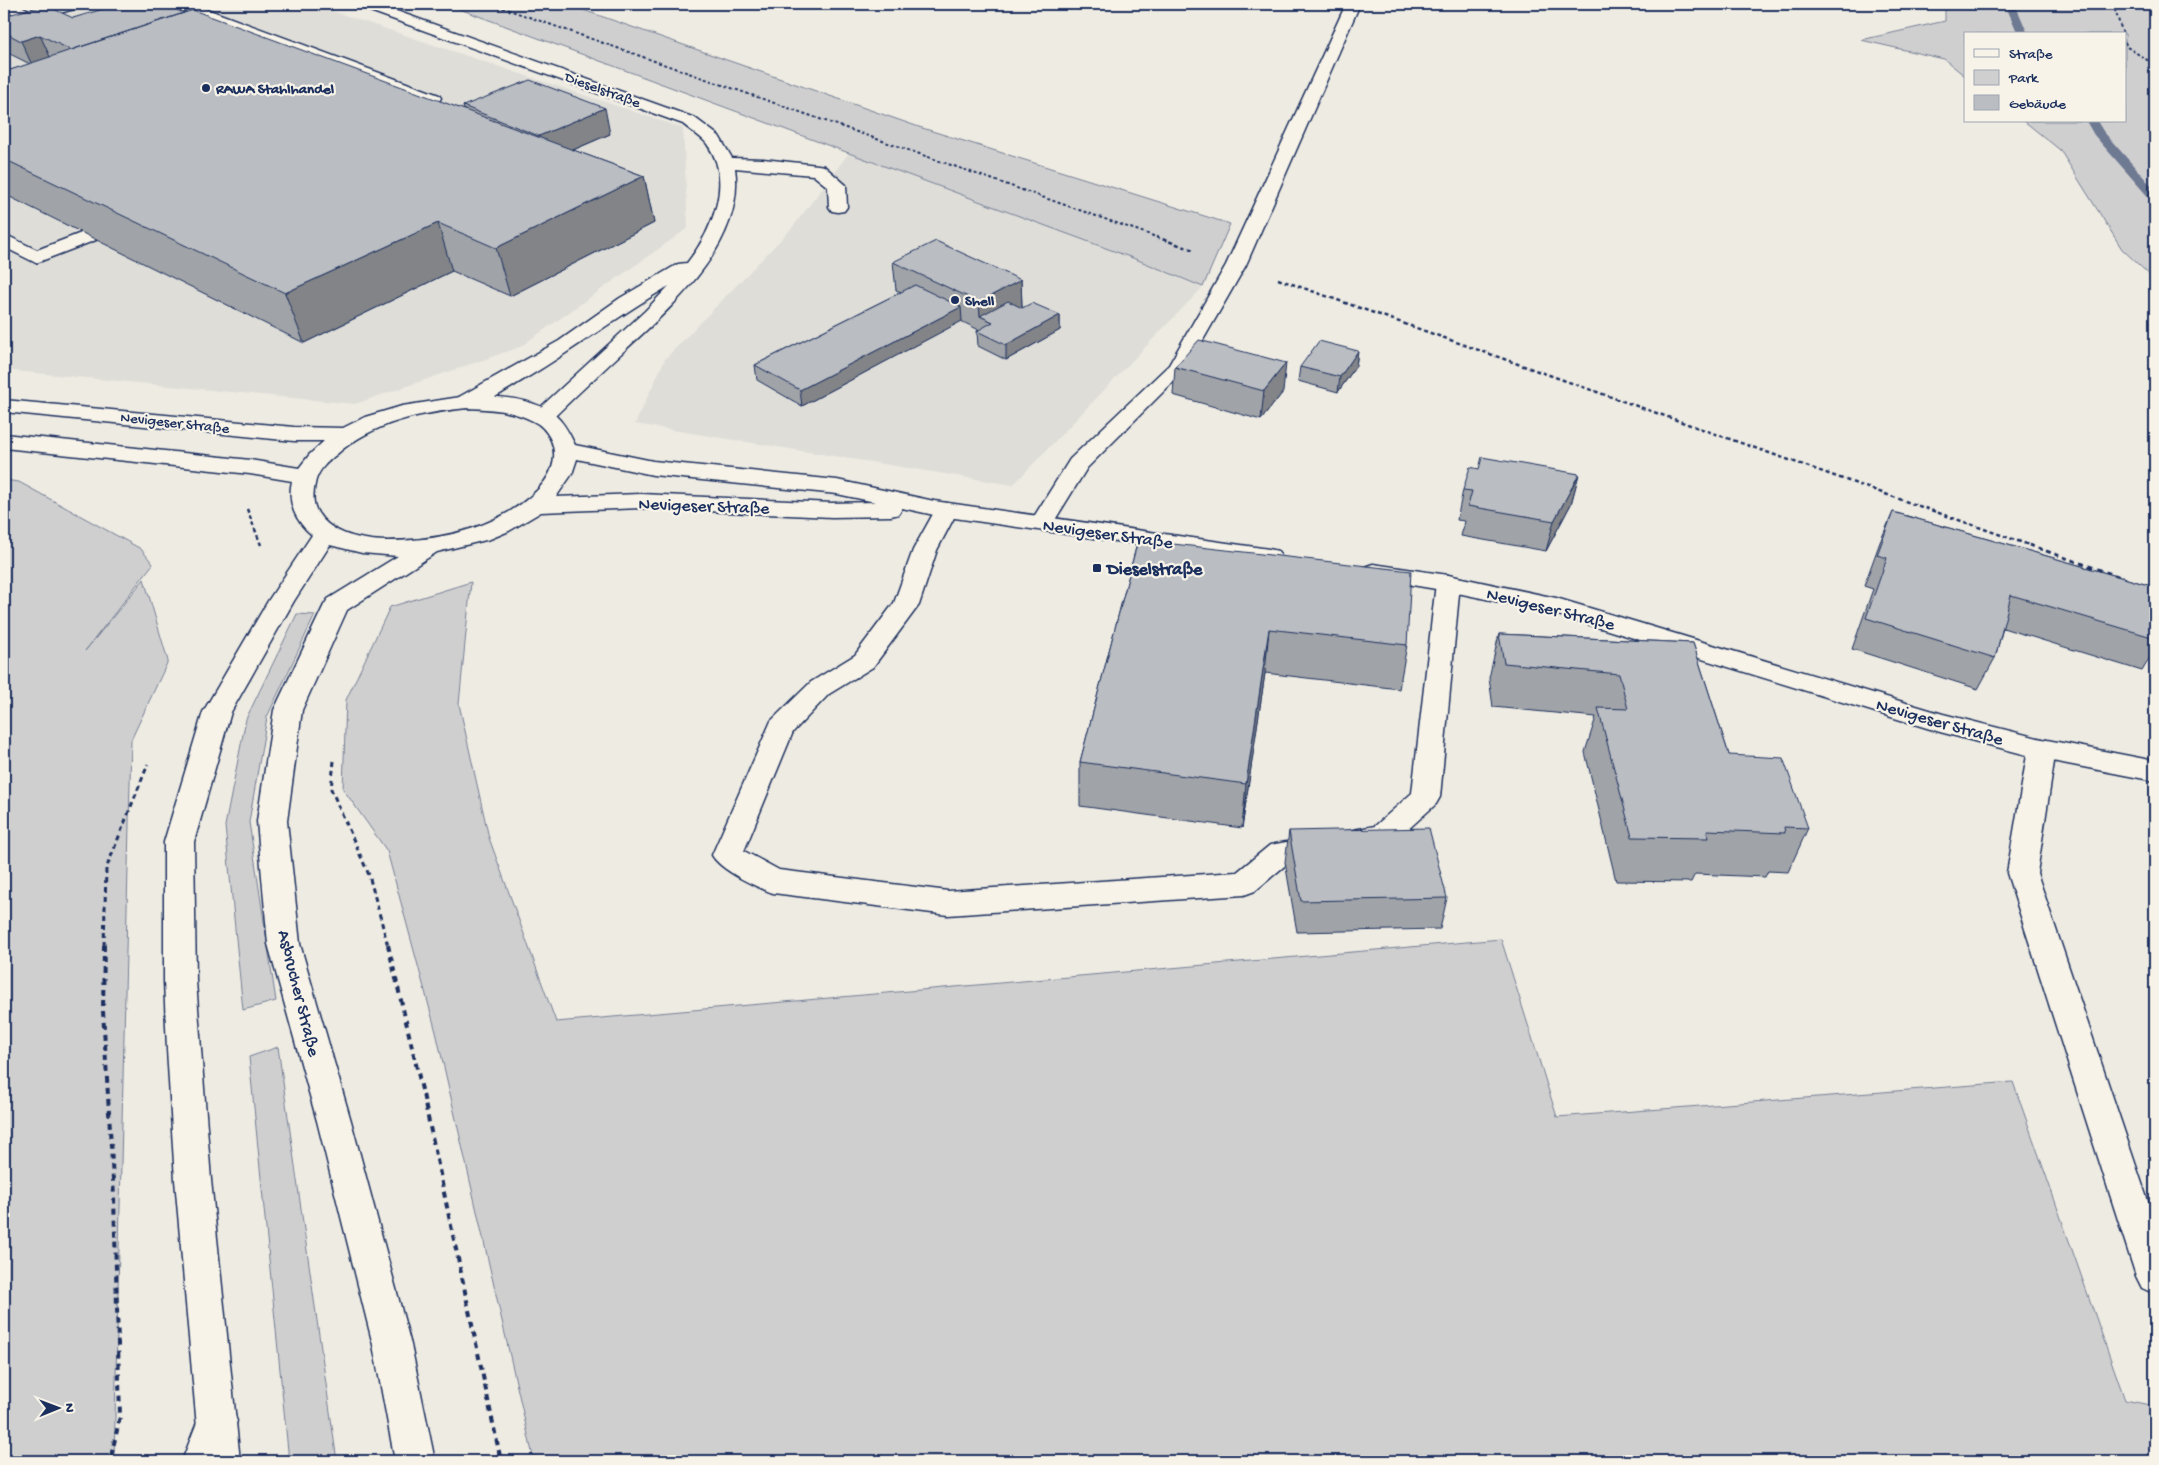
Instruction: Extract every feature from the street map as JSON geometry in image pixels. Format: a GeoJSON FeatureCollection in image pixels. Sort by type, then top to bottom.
{"type":"FeatureCollection","features":[{"type":"Feature","properties":{"kind":"main road"},"geometry":{"type":"LineString","coordinates":[[6,4],[32,17]]}},
{"type":"Feature","properties":{"kind":"main road"},"geometry":{"type":"LineString","coordinates":[[4,25],[76,4]]}},
{"type":"Feature","properties":{"kind":"main road"},"geometry":{"type":"LineString","coordinates":[[180,4],[433,98],[390,115]]}},
{"type":"Feature","properties":{"kind":"main road","name":"Dieselstraße"},"geometry":{"type":"LineString","coordinates":[[364,4],[689,121],[711,137],[718,146],[726,163],[730,182],[728,200],[717,232],[699,259],[665,302],[542,416]]}},
{"type":"Feature","properties":{"kind":"main road"},"geometry":{"type":"LineString","coordinates":[[1042,523],[1078,464],[1177,368],[1236,265],[1353,4]]}},
{"type":"Feature","properties":{"kind":"main road"},"geometry":{"type":"LineString","coordinates":[[726,163],[762,164],[818,170],[837,185],[838,207]]}},
{"type":"Feature","properties":{"kind":"main road"},"geometry":{"type":"LineString","coordinates":[[4,240],[36,257],[89,236]]}},
{"type":"Feature","properties":{"kind":"main road","name":"Dieselstraße"},"geometry":{"type":"LineString","coordinates":[[467,402],[566,345],[627,302],[699,259]]}},
{"type":"Feature","properties":{"kind":"main road"},"geometry":{"type":"LineString","coordinates":[[467,402],[506,405],[542,416],[557,431],[566,450],[564,468],[553,487],[535,505],[513,519],[488,531],[459,541],[429,547],[399,549],[371,547],[345,542],[325,533],[311,521],[302,508],[301,492],[306,476],[315,462],[329,448],[347,435],[374,422],[404,411],[435,404],[467,402]]}},
{"type":"Feature","properties":{"kind":"main road","name":"Nevigeser Straße"},"geometry":{"type":"LineString","coordinates":[[4,406],[294,434],[347,435]]}},
{"type":"Feature","properties":{"kind":"main road"},"geometry":{"type":"LineString","coordinates":[[4,441],[250,467],[306,476]]}},
{"type":"Feature","properties":{"kind":"main road","name":"Nevigeser Straße"},"geometry":{"type":"LineString","coordinates":[[566,450],[653,468],[837,487],[940,509],[1291,560]]}},
{"type":"Feature","properties":{"kind":"main road","name":"Nevigeser Straße"},"geometry":{"type":"LineString","coordinates":[[535,505],[641,501],[832,510],[940,509]]}},
{"type":"Feature","properties":{"kind":"main road"},"geometry":{"type":"LineString","coordinates":[[940,509],[906,605],[864,661],[820,688],[781,728],[728,855],[773,881],[948,903],[1244,883],[1280,853],[1382,835],[1426,797],[1448,583]]}},
{"type":"Feature","properties":{"kind":"main road"},"geometry":{"type":"LineString","coordinates":[[220,1461],[194,1180],[180,981],[179,842],[217,712],[281,601],[325,533]]}},
{"type":"Feature","properties":{"kind":"main road","name":"Asbrucher Straße"},"geometry":{"type":"LineString","coordinates":[[415,1461],[392,1344],[334,1121],[284,944],[272,821],[288,710],[337,605],[429,547]]}},
{"type":"Feature","properties":{"kind":"main road","name":"Nevigeser Straße"},"geometry":{"type":"LineString","coordinates":[[1350,568],[1448,583],[1556,606],[1931,720],[2042,749],[2155,771]]}},
{"type":"Feature","properties":{"kind":"main road"},"geometry":{"type":"LineString","coordinates":[[2042,749],[2022,873],[2155,1276]]}},
{"type":"Feature","properties":{"kind":"main road"},"geometry":{"type":"LineString","coordinates":[[202,1461],[217,1421]]}},
{"type":"Feature","properties":{"kind":"path"},"geometry":{"type":"LineString","coordinates":[[492,4],[2129,580]]}},
{"type":"Feature","properties":{"kind":"path"},"geometry":{"type":"LineString","coordinates":[[2113,4],[2122,32]]}},
{"type":"Feature","properties":{"kind":"path"},"geometry":{"type":"LineString","coordinates":[[2126,44],[2155,65]]}},
{"type":"Feature","properties":{"kind":"path"},"geometry":{"type":"LineString","coordinates":[[334,760],[332,790],[369,875],[382,920],[423,1094],[501,1461]]}},
{"type":"Feature","properties":{"kind":"path"},"geometry":{"type":"LineString","coordinates":[[103,1011],[114,1197],[120,1417],[110,1461]]}},
{"type":"Feature","properties":{"kind":"shaded area"},"geometry":{"type":"Polygon","coordinates":[[[4,4],[311,4],[683,128],[688,228],[520,347],[355,404],[4,370],[4,4]]]}},
{"type":"Feature","properties":{"kind":"shaded area"},"geometry":{"type":"Polygon","coordinates":[[[849,153],[1138,260],[1203,287],[1013,485],[635,424],[665,359],[792,228],[849,153]]]}},
{"type":"Feature","properties":{"kind":"green space"},"geometry":{"type":"Polygon","coordinates":[[[446,4],[566,4],[919,127],[1230,224],[1203,287],[1138,260],[446,4]]]}},
{"type":"Feature","properties":{"kind":"green space"},"geometry":{"type":"Polygon","coordinates":[[[1945,4],[2155,4],[2155,280],[2122,249],[2060,150],[2025,122],[2126,122],[2126,32],[1964,32],[1964,75],[1944,59],[1861,40],[1945,21],[1945,4]]]}},
{"type":"Feature","properties":{"kind":"green space"},"geometry":{"type":"Polygon","coordinates":[[[4,480],[19,482],[141,549],[153,564],[85,651],[144,579],[168,661],[131,740],[114,1461],[4,1461],[4,480]]]}},
{"type":"Feature","properties":{"kind":"green space"},"geometry":{"type":"Polygon","coordinates":[[[471,582],[459,704],[489,838],[556,1022],[1501,939],[1557,1117],[2013,1082],[2125,1400],[2155,1406],[2155,1461],[534,1461],[436,1032],[387,851],[343,789],[346,700],[390,607],[471,582]]]}},
{"type":"Feature","properties":{"kind":"green space"},"geometry":{"type":"Polygon","coordinates":[[[297,614],[315,615],[267,717],[249,822],[276,1001],[243,1010],[225,826],[246,719],[297,614]]]}},
{"type":"Feature","properties":{"kind":"green space"},"geometry":{"type":"Polygon","coordinates":[[[278,1047],[337,1461],[289,1461],[249,1057],[278,1047]]]}},
{"type":"Feature","properties":{"kind":"building"},"geometry":{"type":"Polygon","coordinates":[[[120,4],[163,4],[184,13],[71,50],[40,35],[21,41],[4,32],[4,16],[45,5],[73,18],[120,4]]]}},
{"type":"Feature","properties":{"kind":"building"},"geometry":{"type":"Polygon","coordinates":[[[193,10],[644,176],[496,248],[438,223],[285,293],[4,159],[4,72],[193,10]]]}},
{"type":"Feature","properties":{"kind":"building"},"geometry":{"type":"Polygon","coordinates":[[[530,80],[605,108],[539,136],[463,106],[530,80]]]}},
{"type":"Feature","properties":{"kind":"building"},"geometry":{"type":"Polygon","coordinates":[[[936,241],[1021,280],[979,302],[893,262],[936,241]]]}},
{"type":"Feature","properties":{"kind":"building"},"geometry":{"type":"Polygon","coordinates":[[[915,285],[961,307],[800,390],[755,365],[915,285]]]}},
{"type":"Feature","properties":{"kind":"building"},"geometry":{"type":"Polygon","coordinates":[[[1008,301],[1022,308],[1032,303],[1060,315],[1006,345],[977,331],[993,322],[980,316],[1008,301]]]}},
{"type":"Feature","properties":{"kind":"building"},"geometry":{"type":"Polygon","coordinates":[[[1199,340],[1286,363],[1264,391],[1175,367],[1199,340]]]}},
{"type":"Feature","properties":{"kind":"building"},"geometry":{"type":"Polygon","coordinates":[[[1319,341],[1358,351],[1340,377],[1300,367],[1319,341]]]}},
{"type":"Feature","properties":{"kind":"building"},"geometry":{"type":"Polygon","coordinates":[[[1482,457],[1579,474],[1554,521],[1468,506],[1472,491],[1463,490],[1470,467],[1479,469],[1482,457]]]}},
{"type":"Feature","properties":{"kind":"building"},"geometry":{"type":"Polygon","coordinates":[[[1893,512],[2155,587],[2155,638],[2011,595],[1995,658],[1866,618],[1887,558],[1877,555],[1893,512]]]}},
{"type":"Feature","properties":{"kind":"building"},"geometry":{"type":"Polygon","coordinates":[[[1138,540],[1411,571],[1407,645],[1269,629],[1246,784],[1080,762],[1138,540]]]}},
{"type":"Feature","properties":{"kind":"building"},"geometry":{"type":"Polygon","coordinates":[[[1499,634],[1693,643],[1729,755],[1783,758],[1808,828],[1784,827],[1785,833],[1707,830],[1709,838],[1632,837],[1598,708],[1628,709],[1619,674],[1504,663],[1499,634]]]}},
{"type":"Feature","properties":{"kind":"building"},"geometry":{"type":"Polygon","coordinates":[[[1429,828],[1447,898],[1301,901],[1289,831],[1429,828]]]}},
{"type":"Feature","properties":{"kind":"waterway"},"geometry":{"type":"LineString","coordinates":[[2010,4],[2022,32]]}},
{"type":"Feature","properties":{"kind":"waterway"},"geometry":{"type":"LineString","coordinates":[[2092,122],[2098,133],[2155,197]]}},
{"type":"Feature","properties":{"kind":"place","name":"RAWA Stahlhandel"},"geometry":{"type":"Point","coordinates":[206,88]}},
{"type":"Feature","properties":{"kind":"place","name":"Shell"},"geometry":{"type":"Point","coordinates":[955,300]}},
{"type":"Feature","properties":{"kind":"place","name":"Dieselstraße"},"geometry":{"type":"Point","coordinates":[1097,568]}}]}
